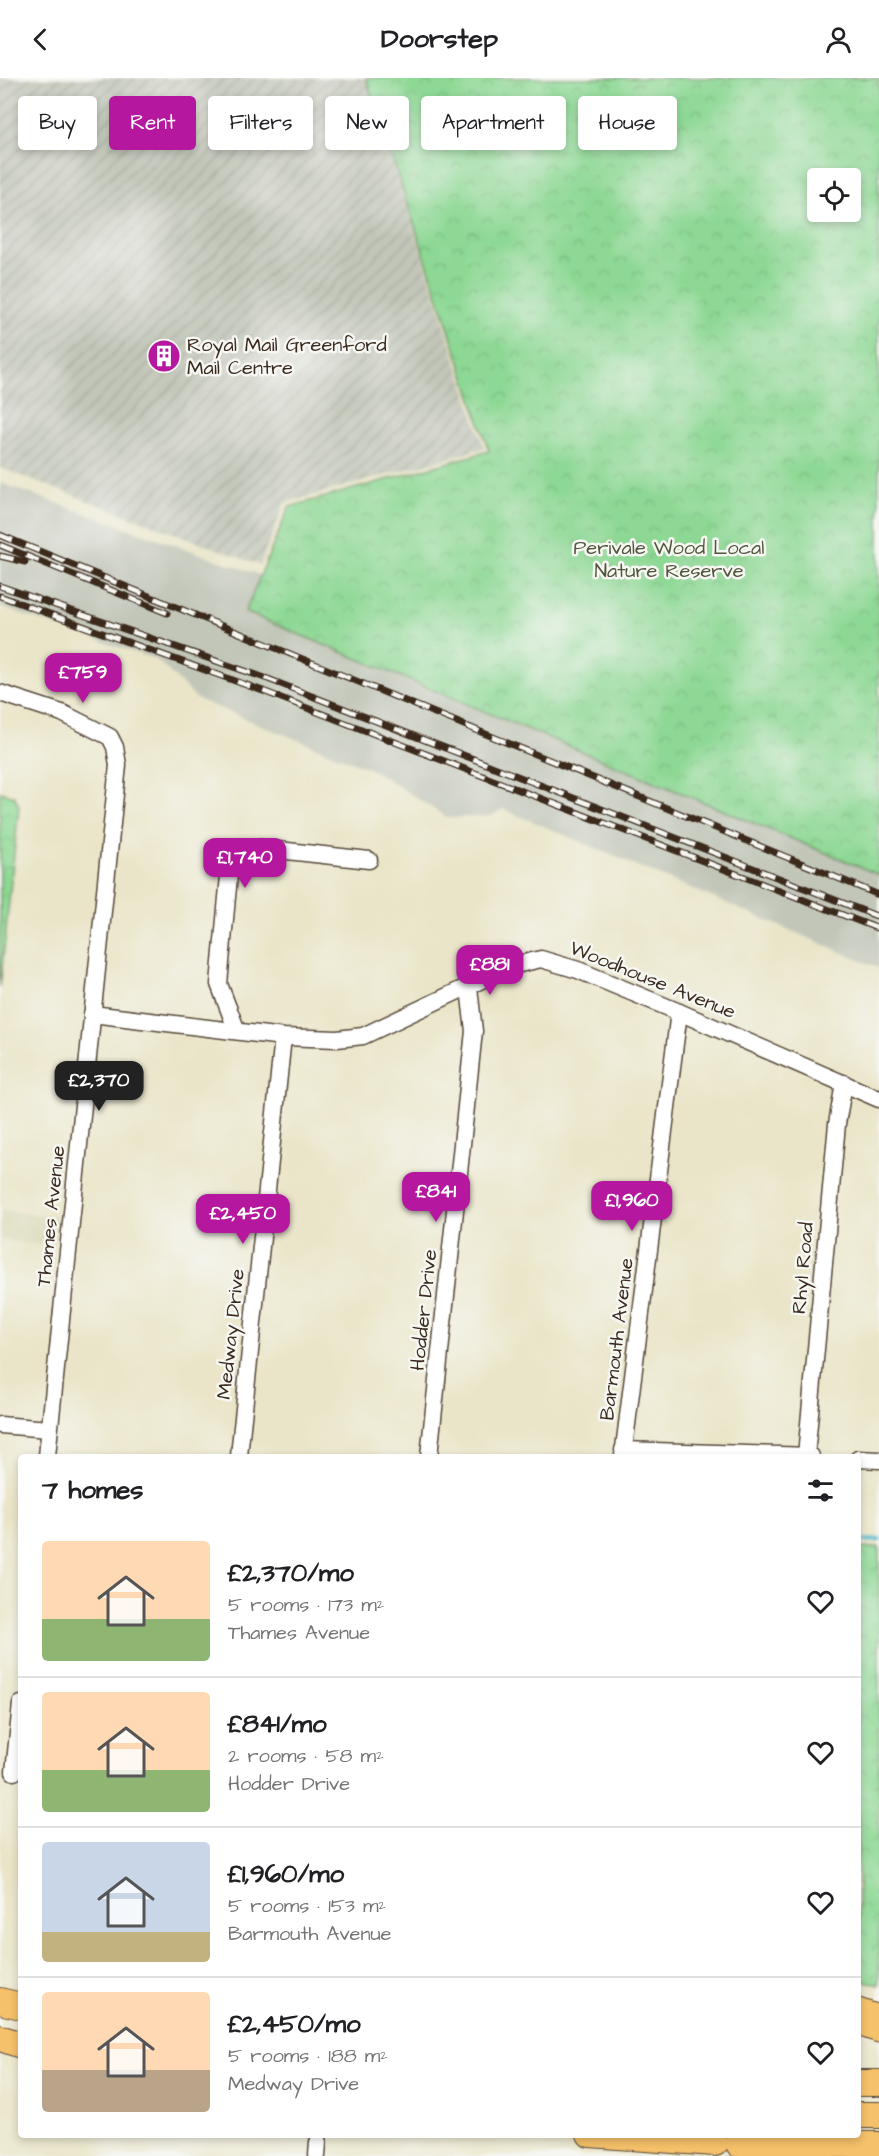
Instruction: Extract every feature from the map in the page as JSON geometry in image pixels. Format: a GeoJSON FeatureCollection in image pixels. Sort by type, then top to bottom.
{"type":"FeatureCollection","features":[{"type":"Feature","properties":{"kind":"highway"},"geometry":{"type":"LineString","coordinates":[[0,1992],[18,1991]]}},
{"type":"Feature","properties":{"kind":"highway"},"geometry":{"type":"LineString","coordinates":[[0,2001],[18,2005]]}},
{"type":"Feature","properties":{"kind":"highway"},"geometry":{"type":"LineString","coordinates":[[0,2036],[18,2038]]}},
{"type":"Feature","properties":{"kind":"highway"},"geometry":{"type":"LineString","coordinates":[[0,2036],[18,2043]]}},
{"type":"Feature","properties":{"kind":"highway"},"geometry":{"type":"LineString","coordinates":[[861,2083],[879,2083]]}},
{"type":"Feature","properties":{"kind":"highway"},"geometry":{"type":"LineString","coordinates":[[861,2115],[879,2115]]}},
{"type":"Feature","properties":{"kind":"highway"},"geometry":{"type":"LineString","coordinates":[[640,2138],[728,2145],[879,2145]]}},
{"type":"Feature","properties":{"kind":"main road"},"geometry":{"type":"LineString","coordinates":[[861,2010],[879,2016]]}},
{"type":"Feature","properties":{"kind":"main road"},"geometry":{"type":"LineString","coordinates":[[861,2026],[879,2032]]}},
{"type":"Feature","properties":{"kind":"main road"},"geometry":{"type":"LineString","coordinates":[[861,2035],[879,2037]]}},
{"type":"Feature","properties":{"kind":"street","name":"Thames Avenue"},"geometry":{"type":"LineString","coordinates":[[0,693],[62,713],[110,737],[115,747],[118,765],[46,1454]]}},
{"type":"Feature","properties":{"kind":"street"},"geometry":{"type":"LineString","coordinates":[[237,1031],[219,984],[230,865],[239,854],[260,848],[369,860]]}},
{"type":"Feature","properties":{"kind":"street","name":"Woodhouse Avenue"},"geometry":{"type":"LineString","coordinates":[[92,1014],[283,1037],[337,1039],[363,1036],[512,966],[541,959],[578,970],[879,1099]]}},
{"type":"Feature","properties":{"kind":"street","name":"Hodder Drive"},"geometry":{"type":"LineString","coordinates":[[429,1454],[474,1030],[469,988]]}},
{"type":"Feature","properties":{"kind":"street","name":"Barmouth Avenue"},"geometry":{"type":"LineString","coordinates":[[623,1453],[679,1012]]}},
{"type":"Feature","properties":{"kind":"street","name":"Medway Drive"},"geometry":{"type":"LineString","coordinates":[[239,1454],[283,1037]]}},
{"type":"Feature","properties":{"kind":"street","name":"Rhyl Road"},"geometry":{"type":"LineString","coordinates":[[809,1454],[837,1124],[844,1083]]}},
{"type":"Feature","properties":{"kind":"street"},"geometry":{"type":"LineString","coordinates":[[0,1425],[49,1429]]}},
{"type":"Feature","properties":{"kind":"street"},"geometry":{"type":"LineString","coordinates":[[623,1453],[685,1454]]}},
{"type":"Feature","properties":{"kind":"street"},"geometry":{"type":"LineString","coordinates":[[861,1459],[879,1460]]}},
{"type":"Feature","properties":{"kind":"street"},"geometry":{"type":"LineString","coordinates":[[12,1772],[18,1727]]}},
{"type":"Feature","properties":{"kind":"shaded area","name":"Royal Mail Greenford Mail Centre"},"geometry":{"type":"Polygon","coordinates":[[[0,78],[366,78],[372,96],[325,96],[325,150],[389,150],[484,448],[285,503],[260,565],[0,468],[0,78]]]}},
{"type":"Feature","properties":{"kind":"shaded area"},"geometry":{"type":"Polygon","coordinates":[[[0,483],[260,575],[245,613],[879,875],[879,968],[503,809],[490,816],[448,818],[373,770],[197,699],[157,660],[0,607],[0,483]]]}},
{"type":"Feature","properties":{"kind":"shaded area"},"geometry":{"type":"Polygon","coordinates":[[[0,1210],[57,1217],[54,1246],[0,1240],[0,1210]]]}},
{"type":"Feature","properties":{"kind":"green space","name":"Perivale Wood Local Nature Reserve"},"geometry":{"type":"Polygon","coordinates":[[[366,78],[879,78],[879,875],[245,612],[289,507],[489,451],[390,150],[409,150],[409,96],[372,96],[366,78]]]}},
{"type":"Feature","properties":{"kind":"green space"},"geometry":{"type":"Polygon","coordinates":[[[0,792],[14,796],[19,806],[0,987],[0,792]]]}},
{"type":"Feature","properties":{"kind":"green space"},"geometry":{"type":"Polygon","coordinates":[[[879,1547],[879,1985],[861,1980],[861,1549],[879,1547]]]}},
{"type":"Feature","properties":{"kind":"waterway"},"geometry":{"type":"LineString","coordinates":[[861,1541],[879,1540]]}},
{"type":"Feature","properties":{"kind":"railway"},"geometry":{"type":"LineString","coordinates":[[0,535],[879,895]]}},
{"type":"Feature","properties":{"kind":"railway"},"geometry":{"type":"LineString","coordinates":[[0,545],[167,613]]}},
{"type":"Feature","properties":{"kind":"railway"},"geometry":{"type":"LineString","coordinates":[[0,556],[25,562]]}},
{"type":"Feature","properties":{"kind":"railway"},"geometry":{"type":"LineString","coordinates":[[0,586],[268,679],[879,917]]}},
{"type":"Feature","properties":{"kind":"railway"},"geometry":{"type":"LineString","coordinates":[[0,596],[263,691],[879,929]]}},
{"type":"Feature","properties":{"kind":"place","name":"Royal Mail Greenford Mail Centre"},"geometry":{"type":"Point","coordinates":[164,356]}}]}
